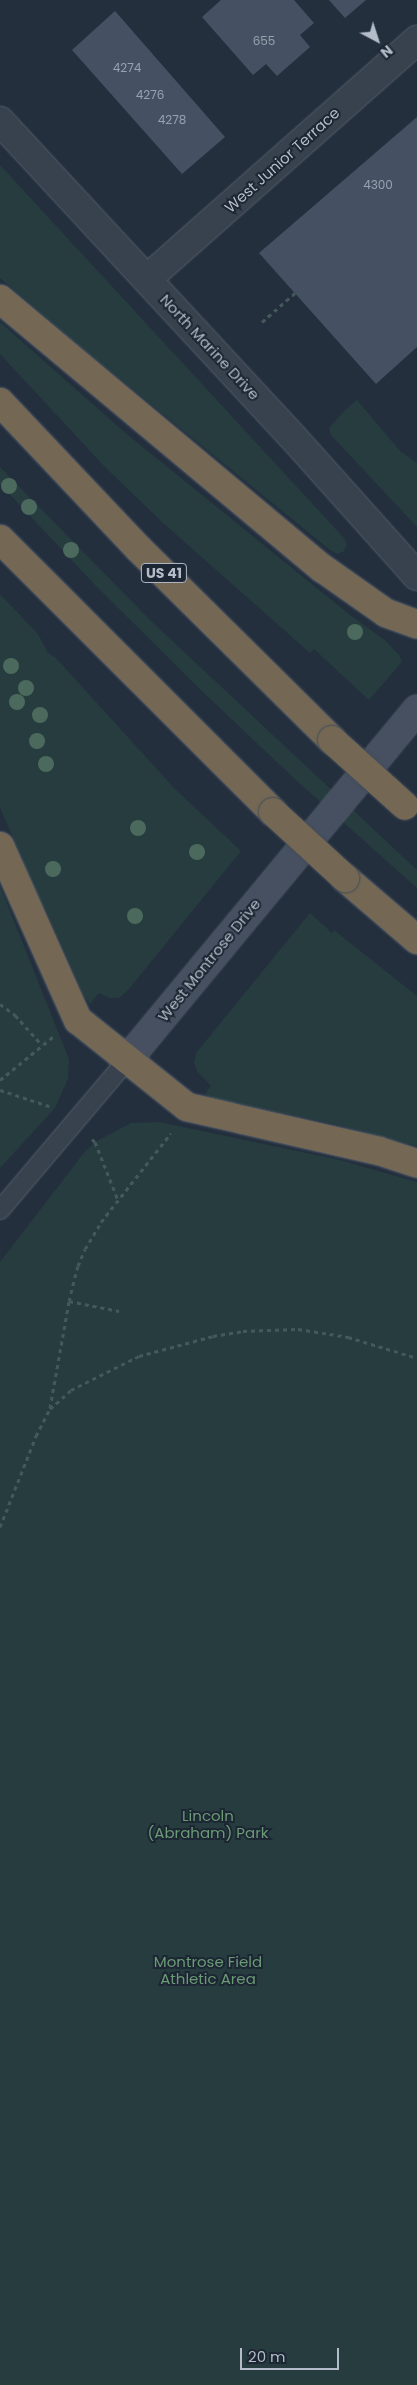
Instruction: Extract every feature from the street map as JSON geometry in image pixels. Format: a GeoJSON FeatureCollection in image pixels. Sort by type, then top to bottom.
{"type":"FeatureCollection","features":[{"type":"Feature","properties":{"kind":"highway"},"geometry":{"type":"LineString","coordinates":[[0,299],[322,568],[386,613],[417,624]]}},
{"type":"Feature","properties":{"kind":"highway","name":"US 41"},"geometry":{"type":"LineString","coordinates":[[0,402],[138,548],[332,740],[411,811]]}},
{"type":"Feature","properties":{"kind":"highway"},"geometry":{"type":"LineString","coordinates":[[0,539],[273,812],[417,940]]}},
{"type":"Feature","properties":{"kind":"highway"},"geometry":{"type":"LineString","coordinates":[[0,846],[78,1020],[187,1106],[369,1149],[417,1163]]}},
{"type":"Feature","properties":{"kind":"main road","name":"West Montrose Drive"},"geometry":{"type":"LineString","coordinates":[[127,1060],[417,709]]}},
{"type":"Feature","properties":{"kind":"street","name":"West Junior Terrace"},"geometry":{"type":"LineString","coordinates":[[147,279],[417,40]]}},
{"type":"Feature","properties":{"kind":"street","name":"North Marine Drive"},"geometry":{"type":"LineString","coordinates":[[0,121],[291,435],[417,576]]}},
{"type":"Feature","properties":{"kind":"lane","name":"West Montrose Drive"},"geometry":{"type":"LineString","coordinates":[[0,1210],[127,1060]]}},
{"type":"Feature","properties":{"kind":"path"},"geometry":{"type":"LineString","coordinates":[[262,322],[295,293]]}},
{"type":"Feature","properties":{"kind":"path"},"geometry":{"type":"LineString","coordinates":[[0,1004],[15,1015],[42,1045]]}},
{"type":"Feature","properties":{"kind":"path"},"geometry":{"type":"LineString","coordinates":[[0,1080],[59,1032]]}},
{"type":"Feature","properties":{"kind":"path"},"geometry":{"type":"LineString","coordinates":[[0,1527],[36,1436],[50,1409],[69,1302],[78,1266],[92,1235],[172,1132]]}},
{"type":"Feature","properties":{"kind":"path"},"geometry":{"type":"LineString","coordinates":[[69,1302],[119,1311]]}},
{"type":"Feature","properties":{"kind":"path"},"geometry":{"type":"LineString","coordinates":[[50,1409],[71,1390],[139,1356],[206,1337],[243,1331],[298,1329],[324,1331],[417,1358]]}},
{"type":"Feature","properties":{"kind":"green space"},"geometry":{"type":"Polygon","coordinates":[[[0,165],[344,538],[347,545],[343,552],[337,554],[330,550],[83,349],[0,278],[0,165]]]}},
{"type":"Feature","properties":{"kind":"green space"},"geometry":{"type":"Polygon","coordinates":[[[0,322],[123,431],[350,615],[386,641],[399,655],[402,662],[369,700],[314,649],[310,653],[162,522],[105,467],[0,354],[0,322]]]}},
{"type":"Feature","properties":{"kind":"green space"},"geometry":{"type":"Polygon","coordinates":[[[357,400],[400,451],[417,463],[417,527],[331,435],[329,428],[357,400]]]}},
{"type":"Feature","properties":{"kind":"green space"},"geometry":{"type":"Polygon","coordinates":[[[0,467],[151,621],[417,870],[417,888],[298,782],[206,695],[97,587],[0,484],[0,467]]]}},
{"type":"Feature","properties":{"kind":"green space"},"geometry":{"type":"Polygon","coordinates":[[[0,594],[38,634],[48,653],[55,657],[175,789],[241,851],[129,989],[119,998],[110,998],[99,993],[90,1004],[84,996],[44,906],[41,905],[22,879],[23,860],[0,808],[0,594]]]}},
{"type":"Feature","properties":{"kind":"green space"},"geometry":{"type":"Polygon","coordinates":[[[0,886],[69,1059],[68,1079],[55,1108],[0,1168],[0,886]]]}},
{"type":"Feature","properties":{"kind":"green space"},"geometry":{"type":"Polygon","coordinates":[[[310,913],[332,933],[334,930],[417,996],[417,1146],[330,1123],[212,1098],[205,1094],[211,1086],[197,1071],[194,1063],[196,1053],[310,913]]]}},
{"type":"Feature","properties":{"kind":"green space","name":"Lincoln (Abraham) Park"},"geometry":{"type":"Polygon","coordinates":[[[159,1122],[340,1160],[417,1182],[417,2385],[0,2385],[0,1262],[83,1154],[95,1142],[131,1123],[159,1122]]]}},
{"type":"Feature","properties":{"kind":"building"},"geometry":{"type":"Polygon","coordinates":[[[221,0],[294,0],[314,23],[300,35],[310,47],[277,76],[266,64],[253,75],[202,17],[221,0]]]}},
{"type":"Feature","properties":{"kind":"building"},"geometry":{"type":"Polygon","coordinates":[[[329,0],[366,0],[345,18],[329,0]]]}},
{"type":"Feature","properties":{"kind":"building"},"geometry":{"type":"Polygon","coordinates":[[[115,11],[225,137],[182,174],[72,50],[115,11]]]}},
{"type":"Feature","properties":{"kind":"building"},"geometry":{"type":"Polygon","coordinates":[[[417,117],[417,347],[376,384],[259,253],[417,117]]]}},
{"type":"Feature","properties":{"kind":"park label","name":"Montrose Field Athletic Area"},"geometry":{"type":"Point","coordinates":[208,1970]}}]}
